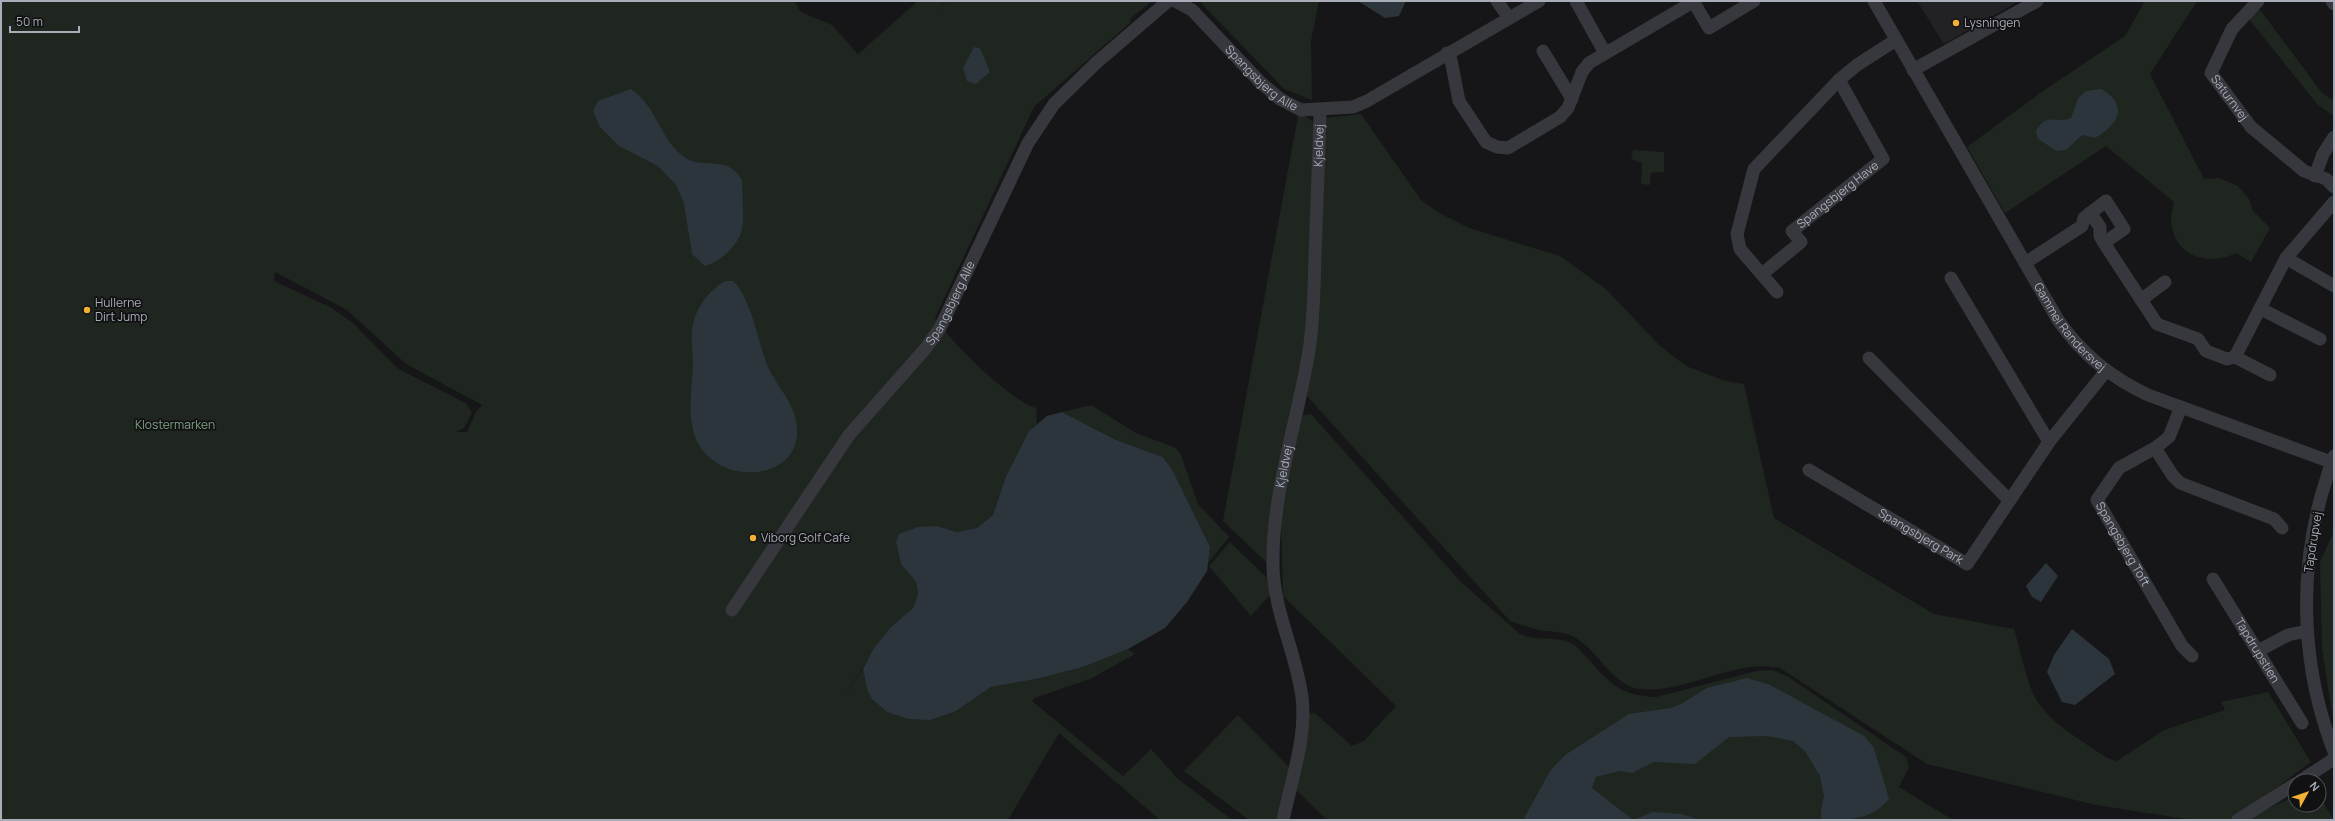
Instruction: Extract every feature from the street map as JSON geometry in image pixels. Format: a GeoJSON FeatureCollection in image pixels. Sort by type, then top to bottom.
{"type":"FeatureCollection","features":[{"type":"Feature","properties":{"kind":"street","name":"Spangsbjerg Alle"},"geometry":{"type":"LineString","coordinates":[[732,610],[849,435],[926,348],[940,328],[1028,143],[1054,104],[1096,62],[1168,1]]}},
{"type":"Feature","properties":{"kind":"street","name":"Spangsbjerg Alle"},"geometry":{"type":"LineString","coordinates":[[1175,1],[1192,10],[1260,82],[1280,98],[1301,110],[1353,107],[1539,1]]}},
{"type":"Feature","properties":{"kind":"street"},"geometry":{"type":"LineString","coordinates":[[1497,1],[1509,18]]}},
{"type":"Feature","properties":{"kind":"street"},"geometry":{"type":"LineString","coordinates":[[1576,1],[1605,53]]}},
{"type":"Feature","properties":{"kind":"street"},"geometry":{"type":"LineString","coordinates":[[1447,54],[1451,60],[1459,101],[1486,142],[1497,147],[1508,148],[1560,117],[1568,108],[1582,72],[1589,63],[1605,53],[1693,1],[1709,28],[1754,1]]}},
{"type":"Feature","properties":{"kind":"street","name":"Gammel Randersvej"},"geometry":{"type":"LineString","coordinates":[[1874,1],[2025,263],[2072,340],[2106,371],[2127,385],[2181,406],[2333,459]]}},
{"type":"Feature","properties":{"kind":"street"},"geometry":{"type":"LineString","coordinates":[[1913,70],[2037,1]]}},
{"type":"Feature","properties":{"kind":"street","name":"Saturnvej"},"geometry":{"type":"LineString","coordinates":[[2258,1],[2232,28],[2212,73],[2251,127],[2304,171],[2326,179],[2334,187]]}},
{"type":"Feature","properties":{"kind":"street"},"geometry":{"type":"LineString","coordinates":[[1777,292],[1740,249],[1737,234],[1754,169],[1839,80],[1857,65],[1896,40]]}},
{"type":"Feature","properties":{"kind":"street"},"geometry":{"type":"LineString","coordinates":[[1543,51],[1572,99]]}},
{"type":"Feature","properties":{"kind":"street","name":"Spangsbjerg Have"},"geometry":{"type":"LineString","coordinates":[[1762,274],[1801,242],[1792,231],[1882,159],[1839,80]]}},
{"type":"Feature","properties":{"kind":"street","name":"Kjeldvej"},"geometry":{"type":"LineString","coordinates":[[1283,820],[1300,742],[1302,699],[1296,666],[1278,604],[1273,566],[1274,530],[1283,472],[1310,348],[1314,288],[1320,117],[1318,110]]}},
{"type":"Feature","properties":{"kind":"street"},"geometry":{"type":"LineString","coordinates":[[2316,176],[2323,154],[2334,137]]}},
{"type":"Feature","properties":{"kind":"street"},"geometry":{"type":"LineString","coordinates":[[2025,263],[2082,226],[2084,218],[2106,201],[2124,229],[2104,243]]}},
{"type":"Feature","properties":{"kind":"street"},"geometry":{"type":"LineString","coordinates":[[2236,357],[2286,258],[2334,202]]}},
{"type":"Feature","properties":{"kind":"street"},"geometry":{"type":"LineString","coordinates":[[2090,213],[2100,227],[2100,236],[2104,243],[2157,324],[2198,339],[2206,351],[2227,359],[2236,357],[2270,375]]}},
{"type":"Feature","properties":{"kind":"street"},"geometry":{"type":"LineString","coordinates":[[2286,258],[2334,286]]}},
{"type":"Feature","properties":{"kind":"street"},"geometry":{"type":"LineString","coordinates":[[1951,278],[2050,442]]}},
{"type":"Feature","properties":{"kind":"street"},"geometry":{"type":"LineString","coordinates":[[2141,300],[2165,282]]}},
{"type":"Feature","properties":{"kind":"street"},"geometry":{"type":"LineString","coordinates":[[2261,309],[2320,339]]}},
{"type":"Feature","properties":{"kind":"street"},"geometry":{"type":"LineString","coordinates":[[1869,358],[2009,500]]}},
{"type":"Feature","properties":{"kind":"street","name":"Spangsbjerg Park"},"geometry":{"type":"LineString","coordinates":[[1809,470],[1967,564],[2009,500],[2050,442],[2106,371]]}},
{"type":"Feature","properties":{"kind":"street","name":"Spangsbjerg Toft"},"geometry":{"type":"LineString","coordinates":[[2181,406],[2169,437],[2155,448],[2119,468],[2097,500],[2182,646],[2192,656]]}},
{"type":"Feature","properties":{"kind":"street"},"geometry":{"type":"LineString","coordinates":[[2155,448],[2172,476],[2180,483],[2274,519],[2282,528]]}},
{"type":"Feature","properties":{"kind":"street","name":"Tapdrupvej"},"geometry":{"type":"LineString","coordinates":[[2333,459],[2314,522],[2307,576],[2307,632],[2313,681],[2334,752]]}},
{"type":"Feature","properties":{"kind":"street","name":"Tapdrupstien"},"geometry":{"type":"LineString","coordinates":[[2213,579],[2302,723]]}},
{"type":"Feature","properties":{"kind":"street"},"geometry":{"type":"LineString","coordinates":[[2258,651],[2288,636],[2307,632]]}},
{"type":"Feature","properties":{"kind":"street"},"geometry":{"type":"LineString","coordinates":[[2312,773],[2334,759]]}},
{"type":"Feature","properties":{"kind":"street"},"geometry":{"type":"LineString","coordinates":[[2238,820],[2287,789]]}},
{"type":"Feature","properties":{"kind":"shaded area"},"geometry":{"type":"Polygon","coordinates":[[[1358,1],[1404,1],[1405,3],[1399,16],[1385,18],[1358,1]]]}},
{"type":"Feature","properties":{"kind":"shaded area","name":"Lysningen"},"geometry":{"type":"Polygon","coordinates":[[[1917,1],[2019,1],[1944,44],[1917,1]]]}},
{"type":"Feature","properties":{"kind":"shaded area"},"geometry":{"type":"Polygon","coordinates":[[[974,47],[980,48],[990,72],[976,84],[967,81],[963,68],[974,47]]]}},
{"type":"Feature","properties":{"kind":"shaded area"},"geometry":{"type":"Polygon","coordinates":[[[631,89],[647,104],[669,142],[684,157],[691,161],[730,167],[742,180],[743,215],[741,233],[731,249],[711,264],[705,266],[692,254],[684,203],[676,185],[658,166],[619,146],[600,127],[593,111],[598,101],[631,89]]]}},
{"type":"Feature","properties":{"kind":"shaded area"},"geometry":{"type":"Polygon","coordinates":[[[2101,89],[2110,95],[2118,108],[2118,114],[2115,121],[2103,133],[2095,138],[2082,135],[2066,150],[2057,151],[2038,139],[2036,131],[2040,125],[2048,120],[2066,120],[2071,118],[2078,98],[2086,91],[2101,89]]]}},
{"type":"Feature","properties":{"kind":"shaded area"},"geometry":{"type":"Polygon","coordinates":[[[725,281],[733,281],[744,297],[753,319],[766,362],[773,377],[791,405],[796,421],[796,441],[789,456],[777,466],[760,471],[743,472],[725,467],[710,458],[698,443],[692,424],[693,324],[702,302],[713,290],[725,281]]]}},
{"type":"Feature","properties":{"kind":"shaded area"},"geometry":{"type":"Polygon","coordinates":[[[1062,412],[1116,440],[1163,457],[1173,471],[1210,547],[1207,571],[1187,602],[1165,628],[1128,649],[1083,667],[1036,679],[991,687],[956,711],[930,720],[909,719],[887,712],[872,699],[867,689],[863,669],[874,648],[890,628],[913,608],[918,594],[916,582],[901,564],[896,542],[899,534],[918,527],[937,526],[957,532],[977,528],[993,515],[1006,476],[1029,431],[1047,416],[1062,412]]]}},
{"type":"Feature","properties":{"kind":"shaded area"},"geometry":{"type":"Polygon","coordinates":[[[2046,563],[2058,576],[2041,602],[2032,597],[2026,586],[2046,563]]]}},
{"type":"Feature","properties":{"kind":"shaded area"},"geometry":{"type":"Polygon","coordinates":[[[2072,629],[2109,659],[2115,674],[2075,705],[2062,702],[2047,672],[2054,655],[2072,629]]]}},
{"type":"Feature","properties":{"kind":"shaded area"},"geometry":{"type":"Polygon","coordinates":[[[1747,678],[1770,685],[1864,736],[1874,748],[1889,799],[1874,812],[1858,818],[1821,820],[1824,796],[1820,776],[1805,751],[1793,741],[1767,736],[1729,737],[1695,764],[1654,762],[1632,773],[1619,771],[1596,777],[1592,788],[1633,820],[1523,820],[1550,771],[1565,755],[1629,714],[1671,708],[1681,704],[1707,688],[1747,678]]]}},
{"type":"Feature","properties":{"kind":"shaded area"},"geometry":{"type":"Polygon","coordinates":[[[1653,812],[1681,814],[1701,820],[1633,820],[1653,812]]]}},
{"type":"Feature","properties":{"kind":"green space","name":"Klostermarken"},"geometry":{"type":"Polygon","coordinates":[[[1,1],[794,1],[801,12],[832,25],[858,54],[918,1],[946,1],[938,9],[947,1],[1152,1],[1130,19],[1131,22],[1034,107],[935,318],[954,341],[981,369],[1011,394],[1036,408],[1037,424],[1029,431],[1006,476],[993,515],[977,528],[957,532],[937,526],[896,542],[901,563],[916,582],[918,594],[913,608],[890,628],[843,697],[863,669],[870,694],[887,712],[956,711],[991,687],[1036,679],[1083,667],[1128,649],[1135,654],[1090,679],[1034,698],[1032,701],[1123,776],[1151,749],[1178,779],[1232,820],[1160,820],[1059,733],[1008,820],[1,820],[1,1]],[[275,272],[274,281],[330,307],[353,323],[397,368],[467,404],[472,413],[464,428],[456,432],[467,432],[476,412],[482,405],[406,364],[347,310],[275,272]]]}},
{"type":"Feature","properties":{"kind":"green space"},"geometry":{"type":"Polygon","coordinates":[[[1199,1],[1319,1],[1311,41],[1312,100],[1284,89],[1199,1]]]}},
{"type":"Feature","properties":{"kind":"green space"},"geometry":{"type":"Polygon","coordinates":[[[2145,1],[2197,1],[2150,74],[2204,179],[2219,178],[2238,186],[2249,199],[2253,211],[2270,228],[2251,262],[2236,253],[2216,259],[2206,259],[2188,252],[2175,238],[2171,224],[2174,202],[2106,146],[2005,213],[1967,147],[2040,93],[2125,36],[2145,1]]]}},
{"type":"Feature","properties":{"kind":"green space"},"geometry":{"type":"Polygon","coordinates":[[[2256,9],[2261,11],[2322,93],[2334,101],[2334,116],[2317,104],[2248,18],[2256,9]]]}},
{"type":"Feature","properties":{"kind":"green space"},"geometry":{"type":"Polygon","coordinates":[[[1361,114],[1421,200],[1439,213],[1469,228],[1560,256],[1607,290],[1659,345],[1686,366],[1725,381],[1744,384],[1774,518],[1934,614],[2014,629],[2032,691],[2045,712],[2075,737],[2107,758],[2117,761],[2164,730],[2225,710],[2221,702],[2268,692],[2311,762],[2296,773],[2287,773],[2287,780],[2233,820],[2192,820],[2096,805],[1927,764],[1780,668],[1762,666],[1745,668],[1676,686],[1658,689],[1640,689],[1631,687],[1615,677],[1589,648],[1571,635],[1535,629],[1510,621],[1307,396],[1319,317],[1326,118],[1361,114]]]}},
{"type":"Feature","properties":{"kind":"green space"},"geometry":{"type":"Polygon","coordinates":[[[1304,115],[1313,122],[1314,136],[1310,304],[1267,563],[1223,521],[1298,116],[1304,115]]]}},
{"type":"Feature","properties":{"kind":"green space"},"geometry":{"type":"Polygon","coordinates":[[[1633,150],[1664,152],[1664,172],[1651,173],[1650,185],[1641,184],[1642,163],[1631,159],[1633,150]]]}},
{"type":"Feature","properties":{"kind":"green space"},"geometry":{"type":"Polygon","coordinates":[[[1091,405],[1136,433],[1176,448],[1181,455],[1198,504],[1229,537],[1208,563],[1210,547],[1173,471],[1163,457],[1116,440],[1062,412],[1091,405]]]}},
{"type":"Feature","properties":{"kind":"green space"},"geometry":{"type":"Polygon","coordinates":[[[1311,414],[1461,582],[1520,634],[1532,638],[1558,639],[1571,643],[1576,646],[1611,682],[1625,691],[1644,696],[1656,697],[1757,671],[1772,670],[1787,676],[1906,757],[1909,767],[1899,787],[1953,820],[1327,820],[1295,789],[1307,714],[1315,713],[1352,746],[1364,741],[1396,706],[1283,596],[1281,521],[1299,416],[1311,414]]]}},
{"type":"Feature","properties":{"kind":"green space"},"geometry":{"type":"Polygon","coordinates":[[[2334,531],[2334,725],[2322,649],[2320,562],[2334,531]]]}},
{"type":"Feature","properties":{"kind":"green space"},"geometry":{"type":"Polygon","coordinates":[[[1230,542],[1267,578],[1270,595],[1251,616],[1209,566],[1230,542]]]}},
{"type":"Feature","properties":{"kind":"green space"},"geometry":{"type":"Polygon","coordinates":[[[1238,715],[1290,768],[1280,820],[1249,820],[1184,771],[1238,715]]]}},
{"type":"Feature","properties":{"kind":"green space"},"geometry":{"type":"Polygon","coordinates":[[[2287,800],[2287,813],[2327,813],[2327,809],[2334,820],[2245,820],[2287,800]]]}},
{"type":"Feature","properties":{"kind":"place","name":"Lysningen"},"geometry":{"type":"Point","coordinates":[1956,23]}},
{"type":"Feature","properties":{"kind":"place","name":"Hullerne Dirt Jump"},"geometry":{"type":"Point","coordinates":[87,310]}},
{"type":"Feature","properties":{"kind":"place","name":"Viborg Golf Cafe"},"geometry":{"type":"Point","coordinates":[753,538]}}]}
